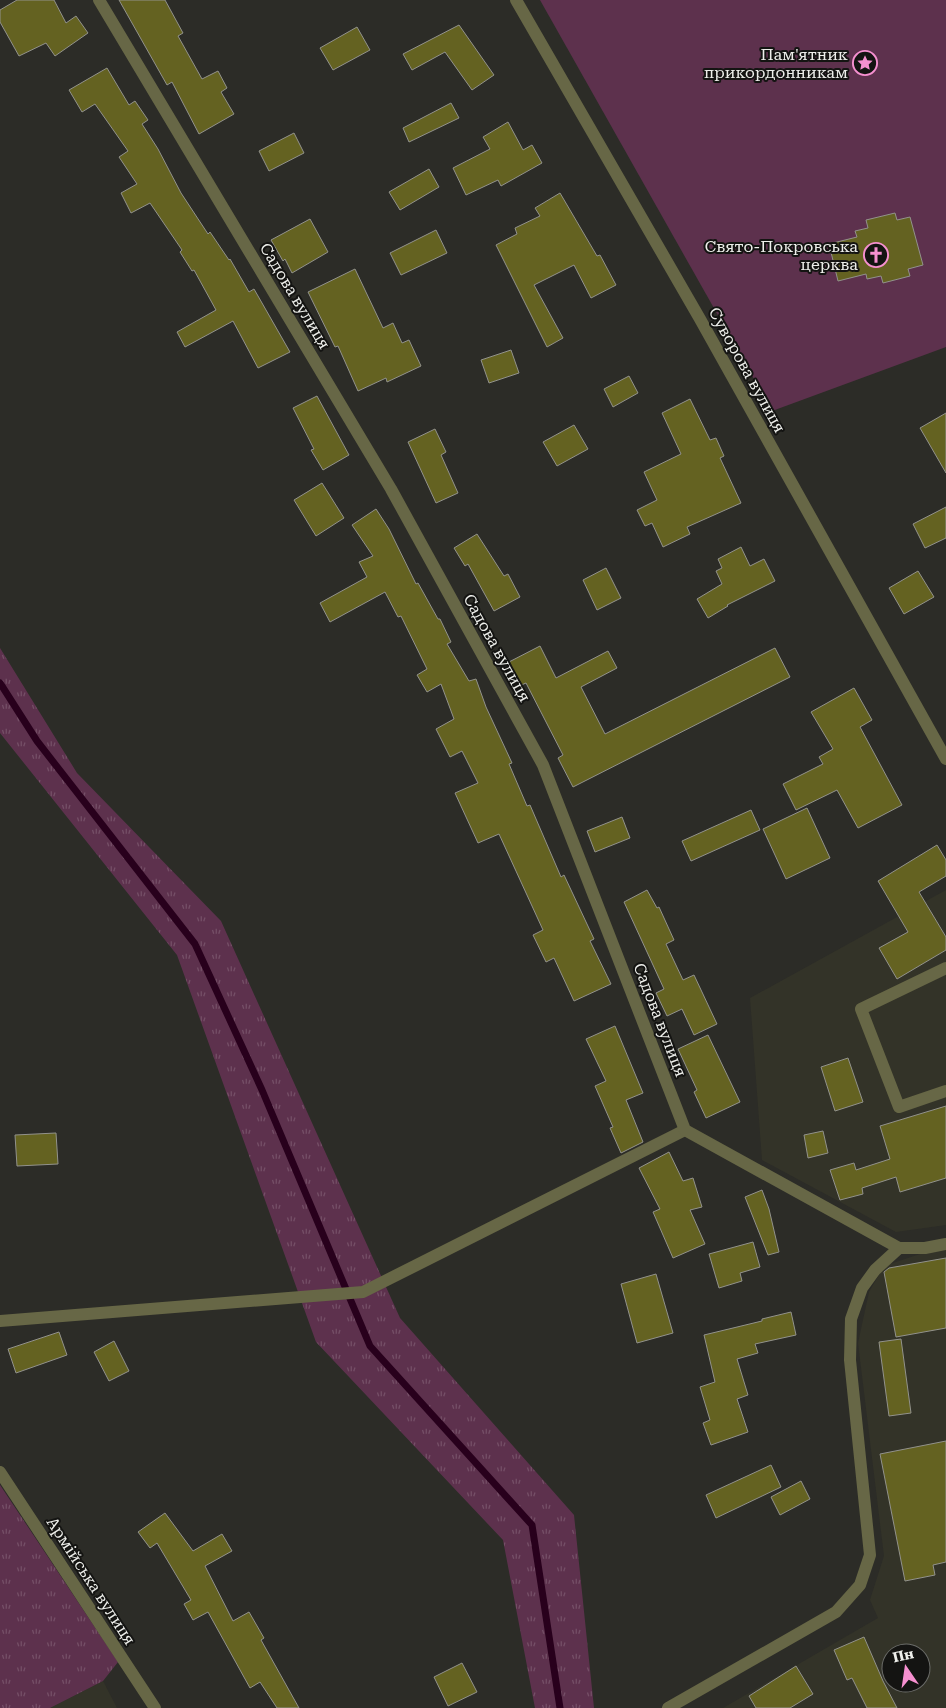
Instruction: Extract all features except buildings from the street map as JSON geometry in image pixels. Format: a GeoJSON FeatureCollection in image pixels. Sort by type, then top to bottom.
{"type":"FeatureCollection","features":[{"type":"Feature","properties":{"kind":"street","name":"Садова вулиця"},"geometry":{"type":"LineString","coordinates":[[98,0],[391,489],[543,765],[686,1130]]}},
{"type":"Feature","properties":{"kind":"street","name":"Суворова вулиця"},"geometry":{"type":"LineString","coordinates":[[516,0],[700,319],[946,759]]}},
{"type":"Feature","properties":{"kind":"street"},"geometry":{"type":"LineString","coordinates":[[946,968],[861,1009],[899,1107],[946,1091]]}},
{"type":"Feature","properties":{"kind":"street"},"geometry":{"type":"LineString","coordinates":[[0,1321],[363,1292],[686,1130],[899,1248],[925,1248],[946,1244]]}},
{"type":"Feature","properties":{"kind":"street"},"geometry":{"type":"LineString","coordinates":[[668,1708],[836,1612],[860,1585],[870,1555],[850,1360],[851,1319],[862,1288],[874,1270],[899,1248]]}},
{"type":"Feature","properties":{"kind":"street","name":"Армійська вулиця"},"geometry":{"type":"LineString","coordinates":[[0,1472],[155,1708]]}},
{"type":"Feature","properties":{"kind":"shaded area"},"geometry":{"type":"Polygon","coordinates":[[[946,890],[946,1225],[896,1232],[762,1160],[750,998],[946,890]]]}},
{"type":"Feature","properties":{"kind":"shaded area"},"geometry":{"type":"Polygon","coordinates":[[[946,1250],[946,1708],[723,1708],[878,1618],[870,1600],[884,1556],[858,1343],[869,1292],[884,1266],[926,1252],[946,1250]]]}},
{"type":"Feature","properties":{"kind":"shaded area"},"geometry":{"type":"Polygon","coordinates":[[[103,1681],[117,1708],[50,1708],[103,1681]]]}},
{"type":"Feature","properties":{"kind":"green space"},"geometry":{"type":"Polygon","coordinates":[[[540,0],[946,0],[946,347],[772,411],[540,0]]]}},
{"type":"Feature","properties":{"kind":"green space"},"geometry":{"type":"Polygon","coordinates":[[[0,648],[77,773],[221,921],[400,1318],[574,1515],[594,1708],[535,1708],[503,1540],[316,1342],[177,955],[0,733],[0,648]]]}},
{"type":"Feature","properties":{"kind":"green space"},"geometry":{"type":"Polygon","coordinates":[[[0,1485],[118,1662],[103,1681],[50,1708],[0,1708],[0,1485]]]}},
{"type":"Feature","properties":{"kind":"waterway"},"geometry":{"type":"LineString","coordinates":[[0,683],[37,741],[195,944],[262,1090],[370,1346],[532,1525],[560,1708]]}},
{"type":"Feature","properties":{"kind":"place","name":"Пам'ятник прикордонникам"},"geometry":{"type":"Point","coordinates":[865,63]}},
{"type":"Feature","properties":{"kind":"place","name":"Свято-Покровська церква"},"geometry":{"type":"Point","coordinates":[876,255]}}]}
